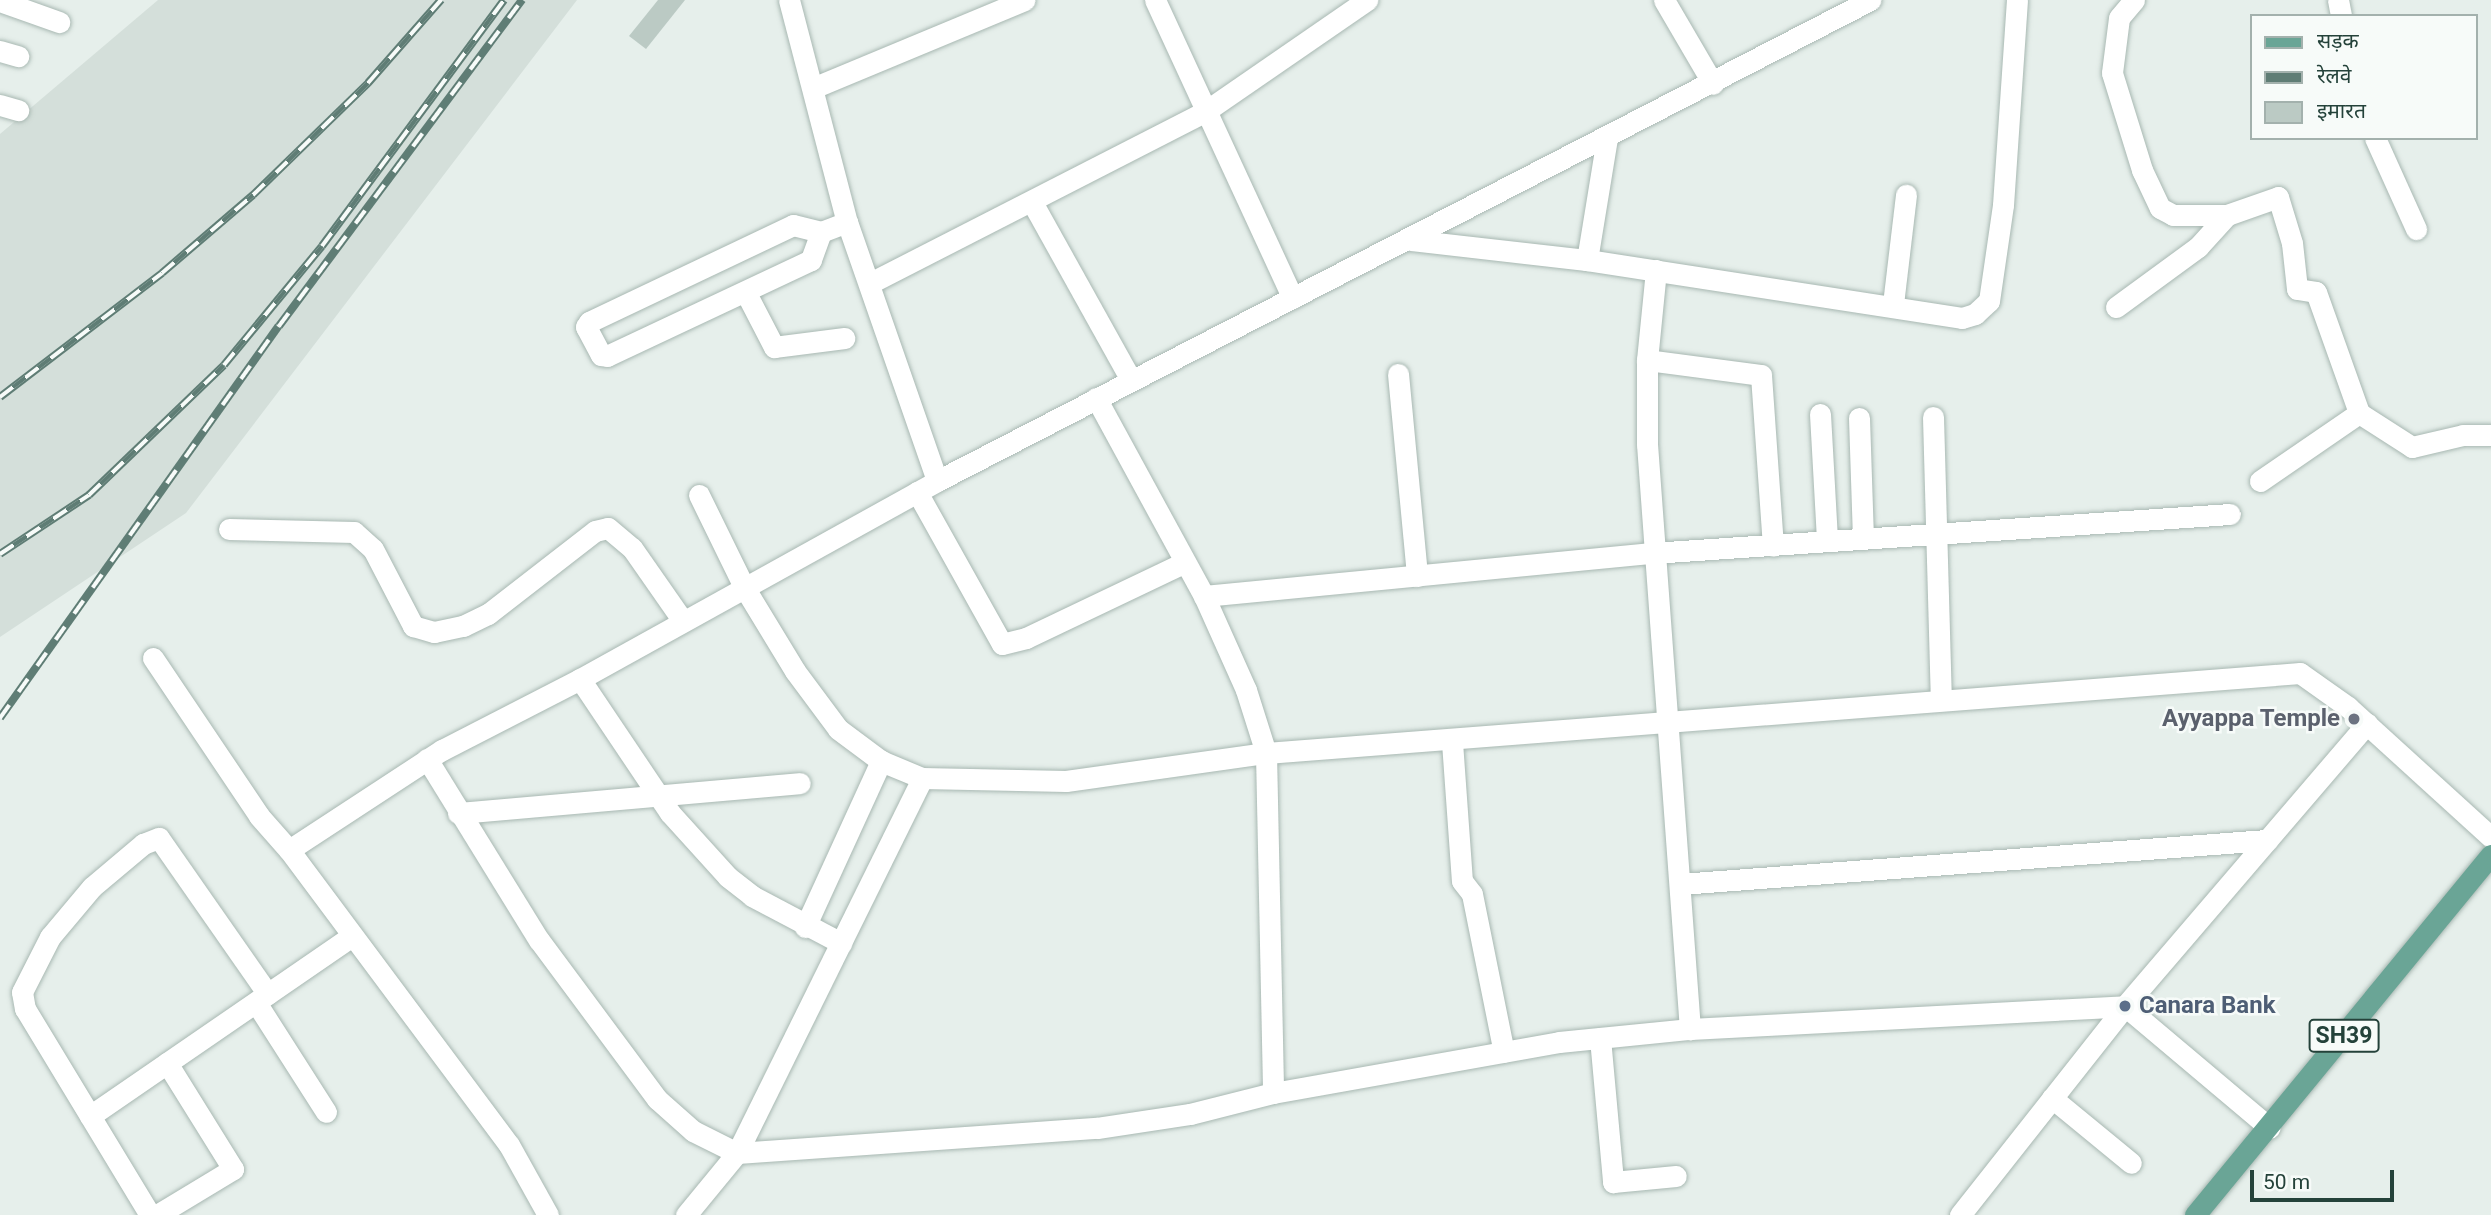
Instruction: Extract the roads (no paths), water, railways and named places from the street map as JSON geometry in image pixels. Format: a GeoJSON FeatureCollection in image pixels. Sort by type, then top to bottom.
{"type":"FeatureCollection","features":[{"type":"Feature","properties":{"kind":"main road","name":"SH39"},"geometry":{"type":"LineString","coordinates":[[2195,1215],[2270,1128],[2491,855]]}},
{"type":"Feature","properties":{"kind":"street"},"geometry":{"type":"LineString","coordinates":[[789,0],[847,222],[937,481]]}},
{"type":"Feature","properties":{"kind":"street"},"geometry":{"type":"LineString","coordinates":[[813,88],[1024,0]]}},
{"type":"Feature","properties":{"kind":"street"},"geometry":{"type":"LineString","coordinates":[[1155,0],[1293,298]]}},
{"type":"Feature","properties":{"kind":"street"},"geometry":{"type":"LineString","coordinates":[[870,283],[1206,111],[1367,0]]}},
{"type":"Feature","properties":{"kind":"street"},"geometry":{"type":"LineString","coordinates":[[1664,0],[1713,85]]}},
{"type":"Feature","properties":{"kind":"street"},"geometry":{"type":"LineString","coordinates":[[289,850],[426,759],[580,679],[937,481],[1130,378],[1411,240],[1713,85],[1870,0]]}},
{"type":"Feature","properties":{"kind":"street"},"geometry":{"type":"LineString","coordinates":[[1411,240],[1587,260],[1893,304],[1962,318],[1975,314],[1989,301],[2003,205],[2017,0]]}},
{"type":"Feature","properties":{"kind":"street"},"geometry":{"type":"LineString","coordinates":[[2134,0],[2119,18],[2112,73],[2142,170],[2166,214],[2227,215],[2278,197],[2292,243],[2297,289],[2316,292],[2359,413],[2412,447],[2463,435],[2491,435]]}},
{"type":"Feature","properties":{"kind":"street"},"geometry":{"type":"LineString","coordinates":[[0,1],[59,22]]}},
{"type":"Feature","properties":{"kind":"street"},"geometry":{"type":"LineString","coordinates":[[1587,260],[1607,138]]}},
{"type":"Feature","properties":{"kind":"street"},"geometry":{"type":"LineString","coordinates":[[2376,140],[2416,229]]}},
{"type":"Feature","properties":{"kind":"street"},"geometry":{"type":"LineString","coordinates":[[1893,304],[1906,195]]}},
{"type":"Feature","properties":{"kind":"street"},"geometry":{"type":"LineString","coordinates":[[1032,202],[1130,378]]}},
{"type":"Feature","properties":{"kind":"street"},"geometry":{"type":"LineString","coordinates":[[2116,307],[2198,247],[2227,215]]}},
{"type":"Feature","properties":{"kind":"street"},"geometry":{"type":"LineString","coordinates":[[821,232],[811,260],[746,293],[607,356],[601,355],[586,327],[793,225],[821,232],[847,222]]}},
{"type":"Feature","properties":{"kind":"street"},"geometry":{"type":"LineString","coordinates":[[1656,270],[1647,360],[1652,553],[1690,1029]]}},
{"type":"Feature","properties":{"kind":"street"},"geometry":{"type":"LineString","coordinates":[[746,293],[774,348],[844,338]]}},
{"type":"Feature","properties":{"kind":"street"},"geometry":{"type":"LineString","coordinates":[[1647,360],[1761,375],[1773,546]]}},
{"type":"Feature","properties":{"kind":"street"},"geometry":{"type":"LineString","coordinates":[[1398,374],[1417,576]]}},
{"type":"Feature","properties":{"kind":"street"},"geometry":{"type":"LineString","coordinates":[[1096,398],[1204,596],[1246,690],[1266,753],[1273,1093]]}},
{"type":"Feature","properties":{"kind":"street"},"geometry":{"type":"LineString","coordinates":[[2260,481],[2359,413]]}},
{"type":"Feature","properties":{"kind":"street"},"geometry":{"type":"LineString","coordinates":[[1821,414],[1827,541]]}},
{"type":"Feature","properties":{"kind":"street"},"geometry":{"type":"LineString","coordinates":[[1933,417],[1941,698]]}},
{"type":"Feature","properties":{"kind":"street"},"geometry":{"type":"LineString","coordinates":[[1859,418],[1863,538]]}},
{"type":"Feature","properties":{"kind":"street"},"geometry":{"type":"LineString","coordinates":[[917,492],[1002,644],[1026,638],[1185,562]]}},
{"type":"Feature","properties":{"kind":"street"},"geometry":{"type":"LineString","coordinates":[[699,495],[744,587],[795,671],[838,729],[881,761],[922,778],[1066,781],[1266,753],[1452,742],[1941,698],[2300,673],[2367,724],[2491,837]]}},
{"type":"Feature","properties":{"kind":"street"},"geometry":{"type":"LineString","coordinates":[[1204,596],[1652,553],[1773,546],[1937,531],[2230,514]]}},
{"type":"Feature","properties":{"kind":"street"},"geometry":{"type":"LineString","coordinates":[[229,529],[354,532],[373,549],[412,625],[434,632],[463,626],[488,614],[595,531],[608,528],[632,548],[683,621]]}},
{"type":"Feature","properties":{"kind":"street"},"geometry":{"type":"LineString","coordinates":[[153,658],[260,816],[289,850],[350,937],[509,1145],[548,1215]]}},
{"type":"Feature","properties":{"kind":"street"},"geometry":{"type":"LineString","coordinates":[[580,679],[658,793],[728,877],[805,927],[841,943]]}},
{"type":"Feature","properties":{"kind":"street"},"geometry":{"type":"LineString","coordinates":[[1960,1215],[2124,1006],[2367,724]]}},
{"type":"Feature","properties":{"kind":"street"},"geometry":{"type":"LineString","coordinates":[[1452,742],[1462,881],[1472,894],[1504,1052]]}},
{"type":"Feature","properties":{"kind":"street"},"geometry":{"type":"LineString","coordinates":[[426,759],[539,940],[657,1099],[693,1131],[737,1153],[1097,1128],[1190,1114],[1273,1093],[1504,1052],[1600,1038],[1690,1029],[2124,1006],[2270,1128]]}},
{"type":"Feature","properties":{"kind":"street"},"geometry":{"type":"LineString","coordinates":[[805,927],[881,761]]}},
{"type":"Feature","properties":{"kind":"street"},"geometry":{"type":"LineString","coordinates":[[686,1215],[737,1153],[922,778]]}},
{"type":"Feature","properties":{"kind":"street"},"geometry":{"type":"LineString","coordinates":[[458,813],[658,793],[800,783]]}},
{"type":"Feature","properties":{"kind":"street"},"geometry":{"type":"LineString","coordinates":[[150,1215],[25,1009],[22,992],[62,919],[143,844],[153,838],[164,842],[262,999],[326,1112]]}},
{"type":"Feature","properties":{"kind":"street"},"geometry":{"type":"LineString","coordinates":[[1680,884],[2267,840]]}},
{"type":"Feature","properties":{"kind":"street"},"geometry":{"type":"LineString","coordinates":[[90,1116],[350,937]]}},
{"type":"Feature","properties":{"kind":"street"},"geometry":{"type":"LineString","coordinates":[[1600,1038],[1613,1182],[1676,1176]]}},
{"type":"Feature","properties":{"kind":"street"},"geometry":{"type":"LineString","coordinates":[[157,1215],[233,1169],[167,1063]]}},
{"type":"Feature","properties":{"kind":"street"},"geometry":{"type":"LineString","coordinates":[[2052,1098],[2131,1163]]}},
{"type":"Feature","properties":{"kind":"railway"},"geometry":{"type":"LineString","coordinates":[[0,397],[162,273],[253,195],[368,83],[441,0]]}},
{"type":"Feature","properties":{"kind":"railway"},"geometry":{"type":"LineString","coordinates":[[0,554],[89,495],[224,365],[322,246],[504,0]]}},
{"type":"Feature","properties":{"kind":"railway"},"geometry":{"type":"LineString","coordinates":[[0,718],[279,326],[522,0]]}},
{"type":"Feature","properties":{"kind":"place","name":"Ayyappa Temple"},"geometry":{"type":"Point","coordinates":[2354,719]}},
{"type":"Feature","properties":{"kind":"place","name":"Canara Bank"},"geometry":{"type":"Point","coordinates":[2125,1006]}}]}
